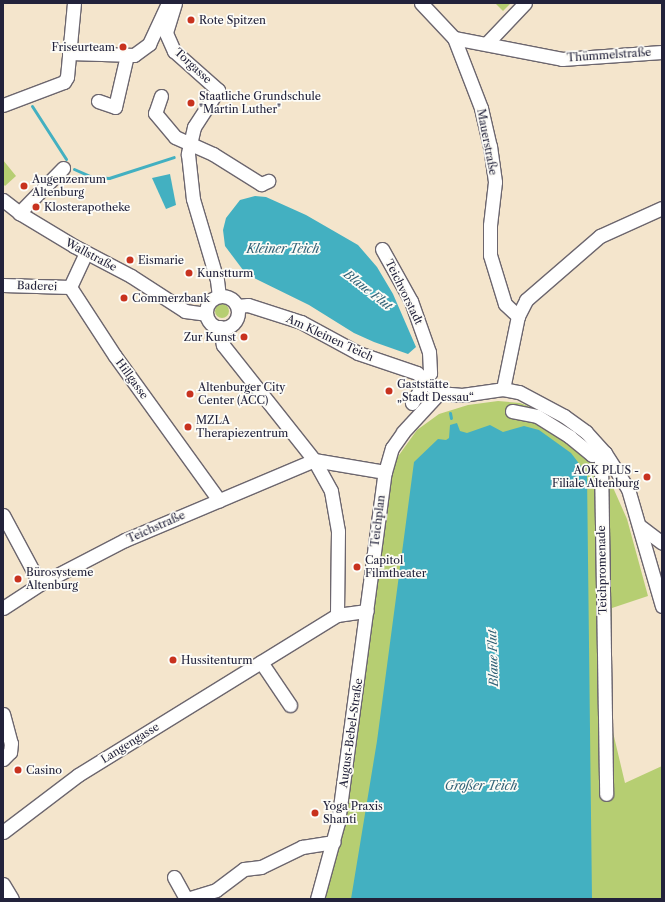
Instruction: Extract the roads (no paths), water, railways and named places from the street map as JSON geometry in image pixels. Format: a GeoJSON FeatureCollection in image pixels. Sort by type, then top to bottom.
{"type":"FeatureCollection","features":[{"type":"Feature","properties":{"kind":"street"},"geometry":{"type":"LineString","coordinates":[[3,105],[64,82],[67,77],[74,3]]}},
{"type":"Feature","properties":{"kind":"street"},"geometry":{"type":"LineString","coordinates":[[69,53],[134,55],[149,44],[168,3]]}},
{"type":"Feature","properties":{"kind":"street","name":"Torgasse"},"geometry":{"type":"LineString","coordinates":[[174,3],[166,33],[174,51],[218,90],[194,127],[190,144]]}},
{"type":"Feature","properties":{"kind":"street"},"geometry":{"type":"LineString","coordinates":[[421,3],[454,38]]}},
{"type":"Feature","properties":{"kind":"street"},"geometry":{"type":"LineString","coordinates":[[486,42],[525,3]]}},
{"type":"Feature","properties":{"kind":"street","name":"Thümmelstraße"},"geometry":{"type":"LineString","coordinates":[[454,38],[486,42],[562,59],[662,52]]}},
{"type":"Feature","properties":{"kind":"street","name":"Mauerstraße"},"geometry":{"type":"LineString","coordinates":[[454,38],[481,108],[490,146],[495,182],[490,225],[490,255],[505,304],[518,316]]}},
{"type":"Feature","properties":{"kind":"street"},"geometry":{"type":"LineString","coordinates":[[98,101],[115,107],[127,55]]}},
{"type":"Feature","properties":{"kind":"street"},"geometry":{"type":"LineString","coordinates":[[161,96],[154,113],[175,137],[213,154],[261,184],[268,181]]}},
{"type":"Feature","properties":{"kind":"street"},"geometry":{"type":"LineString","coordinates":[[190,144],[188,154],[194,199],[217,280],[219,296],[210,301],[206,314],[211,322],[220,327],[228,326],[235,320],[237,306]]}},
{"type":"Feature","properties":{"kind":"street"},"geometry":{"type":"LineString","coordinates":[[19,212],[63,168]]}},
{"type":"Feature","properties":{"kind":"street","name":"Wallstraße"},"geometry":{"type":"LineString","coordinates":[[3,200],[19,212],[86,253],[163,296],[185,311],[206,314]]}},
{"type":"Feature","properties":{"kind":"street"},"geometry":{"type":"LineString","coordinates":[[503,389],[518,316],[526,300],[539,287],[600,236],[662,208]]}},
{"type":"Feature","properties":{"kind":"street","name":"Teichvorstadt"},"geometry":{"type":"LineString","coordinates":[[382,249],[401,281],[421,325],[431,361],[430,373],[412,403]]}},
{"type":"Feature","properties":{"kind":"street"},"geometry":{"type":"LineString","coordinates":[[70,287],[86,253]]}},
{"type":"Feature","properties":{"kind":"street","name":"Baderei"},"geometry":{"type":"LineString","coordinates":[[3,285],[70,287]]}},
{"type":"Feature","properties":{"kind":"street","name":"Hillgasse"},"geometry":{"type":"LineString","coordinates":[[70,287],[115,356],[218,500]]}},
{"type":"Feature","properties":{"kind":"street","name":"Am Kleinen Teich"},"geometry":{"type":"LineString","coordinates":[[219,296],[232,299],[237,306],[248,305],[301,322],[358,353],[417,373],[439,393]]}},
{"type":"Feature","properties":{"kind":"street"},"geometry":{"type":"LineString","coordinates":[[220,327],[223,345],[314,460],[331,491],[338,531],[337,615]]}},
{"type":"Feature","properties":{"kind":"street"},"geometry":{"type":"LineString","coordinates":[[314,460],[384,472],[392,448],[402,432],[439,393],[462,395],[503,389],[519,392],[564,416],[586,432],[605,453],[628,489],[641,527],[662,606]]}},
{"type":"Feature","properties":{"kind":"street"},"geometry":{"type":"LineString","coordinates":[[512,410],[537,416],[570,437],[592,455],[605,453]]}},
{"type":"Feature","properties":{"kind":"street","name":"Teichpromenade"},"geometry":{"type":"LineString","coordinates":[[605,453],[601,462],[606,794]]}},
{"type":"Feature","properties":{"kind":"street","name":"Teichstraße"},"geometry":{"type":"LineString","coordinates":[[3,608],[40,584],[125,540],[314,460]]}},
{"type":"Feature","properties":{"kind":"street","name":"Teichplan"},"geometry":{"type":"LineString","coordinates":[[367,611],[384,472]]}},
{"type":"Feature","properties":{"kind":"street"},"geometry":{"type":"LineString","coordinates":[[3,515],[40,584]]}},
{"type":"Feature","properties":{"kind":"street"},"geometry":{"type":"LineString","coordinates":[[641,527],[662,543]]}},
{"type":"Feature","properties":{"kind":"street"},"geometry":{"type":"LineString","coordinates":[[290,705],[262,662],[337,615],[367,611]]}},
{"type":"Feature","properties":{"kind":"street","name":"August-Bebel-Straße"},"geometry":{"type":"LineString","coordinates":[[317,899],[334,842],[367,611]]}},
{"type":"Feature","properties":{"kind":"street","name":"Langengasse"},"geometry":{"type":"LineString","coordinates":[[3,832],[78,775],[262,662]]}},
{"type":"Feature","properties":{"kind":"street"},"geometry":{"type":"LineString","coordinates":[[3,714],[11,743],[10,752],[3,759]]}},
{"type":"Feature","properties":{"kind":"street"},"geometry":{"type":"LineString","coordinates":[[174,877],[187,899],[216,890],[244,869],[261,867],[302,847],[334,842]]}},
{"type":"Feature","properties":{"kind":"street"},"geometry":{"type":"LineString","coordinates":[[3,884],[12,899]]}},
{"type":"Feature","properties":{"kind":"water"},"geometry":{"type":"Polygon","coordinates":[[[170,174],[176,205],[166,209],[152,178],[170,174]]]}},
{"type":"Feature","properties":{"kind":"water","name":"Kleiner Teich"},"geometry":{"type":"Polygon","coordinates":[[[255,196],[266,197],[306,215],[358,245],[377,267],[393,294],[416,347],[408,354],[374,342],[354,333],[309,305],[246,274],[225,246],[223,230],[226,218],[240,200],[255,196]]]}},
{"type":"Feature","properties":{"kind":"water","name":"Großer Teich"},"geometry":{"type":"Polygon","coordinates":[[[457,423],[460,431],[467,433],[490,425],[503,432],[524,426],[539,430],[571,453],[587,474],[592,899],[351,899],[377,741],[414,462],[438,439],[446,440],[449,438],[450,425],[457,423]]]}},
{"type":"Feature","properties":{"kind":"waterway","name":"Blaue Flut"},"geometry":{"type":"LineString","coordinates":[[32,106],[66,159]]}},
{"type":"Feature","properties":{"kind":"waterway","name":"Blaue Flut"},"geometry":{"type":"LineString","coordinates":[[74,169],[92,177],[109,178],[174,157]]}},
{"type":"Feature","properties":{"kind":"waterway","name":"Blaue Flut"},"geometry":{"type":"LineString","coordinates":[[450,413],[451,418]]}},
{"type":"Feature","properties":{"kind":"place","name":"Rote Spitzen"},"geometry":{"type":"Point","coordinates":[191,20]}},
{"type":"Feature","properties":{"kind":"place","name":"Friseurteam"},"geometry":{"type":"Point","coordinates":[123,47]}},
{"type":"Feature","properties":{"kind":"place","name":"Staatliche Grundschule \"Martin Luther\""},"geometry":{"type":"Point","coordinates":[191,103]}},
{"type":"Feature","properties":{"kind":"place","name":"Augenzenrum Altenburg"},"geometry":{"type":"Point","coordinates":[24,186]}},
{"type":"Feature","properties":{"kind":"place","name":"Klosterapotheke"},"geometry":{"type":"Point","coordinates":[36,207]}},
{"type":"Feature","properties":{"kind":"place","name":"Eismarie"},"geometry":{"type":"Point","coordinates":[130,260]}},
{"type":"Feature","properties":{"kind":"place","name":"Kunstturm"},"geometry":{"type":"Point","coordinates":[189,273]}},
{"type":"Feature","properties":{"kind":"place","name":"Commerzbank"},"geometry":{"type":"Point","coordinates":[124,298]}},
{"type":"Feature","properties":{"kind":"place","name":"Zur Kunst"},"geometry":{"type":"Point","coordinates":[244,337]}},
{"type":"Feature","properties":{"kind":"place","name":"Gaststätte „Stadt Dessau“"},"geometry":{"type":"Point","coordinates":[389,391]}},
{"type":"Feature","properties":{"kind":"place","name":"Altenburger City Center (ACC)"},"geometry":{"type":"Point","coordinates":[190,394]}},
{"type":"Feature","properties":{"kind":"place","name":"MZLA Therapiezentrum"},"geometry":{"type":"Point","coordinates":[188,427]}},
{"type":"Feature","properties":{"kind":"place","name":"AOK PLUS - Filiale Altenburg"},"geometry":{"type":"Point","coordinates":[647,477]}},
{"type":"Feature","properties":{"kind":"place","name":"Capitol Filmtheater"},"geometry":{"type":"Point","coordinates":[357,567]}},
{"type":"Feature","properties":{"kind":"place","name":"Bürosysteme Altenburg"},"geometry":{"type":"Point","coordinates":[18,579]}},
{"type":"Feature","properties":{"kind":"place","name":"Hussitenturm"},"geometry":{"type":"Point","coordinates":[173,660]}},
{"type":"Feature","properties":{"kind":"place","name":"Casino"},"geometry":{"type":"Point","coordinates":[18,770]}},
{"type":"Feature","properties":{"kind":"place","name":"Yoga Praxis Shanti"},"geometry":{"type":"Point","coordinates":[315,813]}}]}
